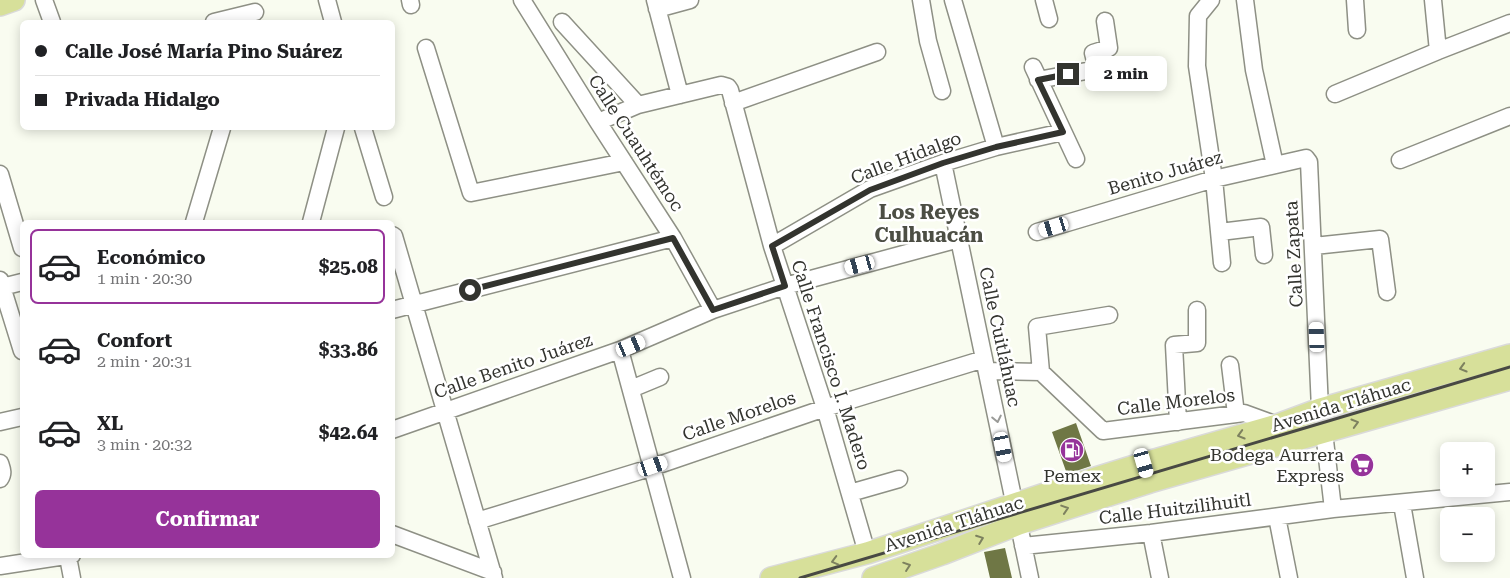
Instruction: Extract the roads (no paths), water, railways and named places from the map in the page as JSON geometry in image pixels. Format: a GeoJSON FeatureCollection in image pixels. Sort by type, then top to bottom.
{"type":"FeatureCollection","features":[{"type":"Feature","properties":{"kind":"main road"},"geometry":{"type":"LineString","coordinates":[[0,5],[14,0]]}},
{"type":"Feature","properties":{"kind":"main road","name":"Avenida Tláhuac"},"geometry":{"type":"LineString","coordinates":[[771,578],[1017,514],[1147,472],[1320,409],[1510,355]]}},
{"type":"Feature","properties":{"kind":"main road","name":"Avenida Tláhuac"},"geometry":{"type":"LineString","coordinates":[[873,578],[942,554],[1017,514],[1054,491],[1110,473],[1147,472],[1324,432],[1510,379]]}},
{"type":"Feature","properties":{"kind":"street"},"geometry":{"type":"LineString","coordinates":[[44,0],[51,20]]}},
{"type":"Feature","properties":{"kind":"street"},"geometry":{"type":"LineString","coordinates":[[327,0],[332,20]]}},
{"type":"Feature","properties":{"kind":"street","name":"Calle Cuauhtémoc"},"geometry":{"type":"LineString","coordinates":[[522,0],[673,238],[713,310]]}},
{"type":"Feature","properties":{"kind":"street"},"geometry":{"type":"LineString","coordinates":[[680,95],[656,4],[690,0]]}},
{"type":"Feature","properties":{"kind":"street"},"geometry":{"type":"LineString","coordinates":[[922,0],[928,41],[942,91]]}},
{"type":"Feature","properties":{"kind":"street"},"geometry":{"type":"LineString","coordinates":[[953,0],[996,147]]}},
{"type":"Feature","properties":{"kind":"street"},"geometry":{"type":"LineString","coordinates":[[1044,0],[1049,18]]}},
{"type":"Feature","properties":{"kind":"street"},"geometry":{"type":"LineString","coordinates":[[1211,0],[1198,16],[1197,66],[1214,179],[1222,263]]}},
{"type":"Feature","properties":{"kind":"street"},"geometry":{"type":"LineString","coordinates":[[1245,0],[1254,70],[1274,165]]}},
{"type":"Feature","properties":{"kind":"street"},"geometry":{"type":"LineString","coordinates":[[1355,0],[1358,30]]}},
{"type":"Feature","properties":{"kind":"street"},"geometry":{"type":"LineString","coordinates":[[1433,0],[1438,52]]}},
{"type":"Feature","properties":{"kind":"street"},"geometry":{"type":"LineString","coordinates":[[222,20],[256,12]]}},
{"type":"Feature","properties":{"kind":"street"},"geometry":{"type":"LineString","coordinates":[[1076,159],[1036,74],[1098,68],[1093,53],[1109,48],[1106,21]]}},
{"type":"Feature","properties":{"kind":"street"},"geometry":{"type":"LineString","coordinates":[[562,22],[638,105]]}},
{"type":"Feature","properties":{"kind":"street"},"geometry":{"type":"LineString","coordinates":[[1335,94],[1510,23]]}},
{"type":"Feature","properties":{"kind":"street"},"geometry":{"type":"LineString","coordinates":[[426,48],[472,193],[624,162]]}},
{"type":"Feature","properties":{"kind":"street"},"geometry":{"type":"LineString","coordinates":[[733,103],[877,52]]}},
{"type":"Feature","properties":{"kind":"street","name":"Calle Francisco I. Madero"},"geometry":{"type":"LineString","coordinates":[[598,122],[638,105],[721,84],[728,87],[772,246],[825,408],[867,553]]}},
{"type":"Feature","properties":{"kind":"street"},"geometry":{"type":"LineString","coordinates":[[1400,160],[1510,116]]}},
{"type":"Feature","properties":{"kind":"street"},"geometry":{"type":"LineString","coordinates":[[195,220],[221,130]]}},
{"type":"Feature","properties":{"kind":"street"},"geometry":{"type":"LineString","coordinates":[[312,220],[335,130]]}},
{"type":"Feature","properties":{"kind":"street"},"geometry":{"type":"LineString","coordinates":[[364,130],[384,197]]}},
{"type":"Feature","properties":{"kind":"street","name":"Calle Hidalgo"},"geometry":{"type":"LineString","coordinates":[[772,246],[870,190],[943,163],[996,147],[1063,132]]}},
{"type":"Feature","properties":{"kind":"street","name":"Benito Juárez"},"geometry":{"type":"LineString","coordinates":[[1037,232],[1214,179],[1306,158]]}},
{"type":"Feature","properties":{"kind":"street","name":"Calle Zapata"},"geometry":{"type":"LineString","coordinates":[[1306,158],[1309,162],[1314,246],[1320,409]]}},
{"type":"Feature","properties":{"kind":"street","name":"Calle Cuitláhuac"},"geometry":{"type":"LineString","coordinates":[[943,163],[1030,578]]}},
{"type":"Feature","properties":{"kind":"street"},"geometry":{"type":"LineString","coordinates":[[0,174],[20,241]]}},
{"type":"Feature","properties":{"kind":"street"},"geometry":{"type":"LineString","coordinates":[[1220,232],[1260,227],[1264,255]]}},
{"type":"Feature","properties":{"kind":"street"},"geometry":{"type":"LineString","coordinates":[[395,309],[673,238]]}},
{"type":"Feature","properties":{"kind":"street"},"geometry":{"type":"LineString","coordinates":[[395,239],[493,575]]}},
{"type":"Feature","properties":{"kind":"street","name":"Calle Benito Juárez"},"geometry":{"type":"LineString","coordinates":[[395,429],[620,350],[713,310],[785,286],[959,239]]}},
{"type":"Feature","properties":{"kind":"street"},"geometry":{"type":"LineString","coordinates":[[1314,246],[1380,239],[1387,292]]}},
{"type":"Feature","properties":{"kind":"street"},"geometry":{"type":"LineString","coordinates":[[20,283],[2,293],[20,346]]}},
{"type":"Feature","properties":{"kind":"street"},"geometry":{"type":"LineString","coordinates":[[1178,422],[1174,345],[1197,343],[1197,310]]}},
{"type":"Feature","properties":{"kind":"street"},"geometry":{"type":"LineString","coordinates":[[1041,372],[1037,327],[1109,315]]}},
{"type":"Feature","properties":{"kind":"street"},"geometry":{"type":"LineString","coordinates":[[620,350],[682,578]]}},
{"type":"Feature","properties":{"kind":"street","name":"Calle Morelos"},"geometry":{"type":"LineString","coordinates":[[478,520],[653,466],[825,408],[986,365],[1041,372],[1103,431],[1244,413],[1277,425]]}},
{"type":"Feature","properties":{"kind":"street"},"geometry":{"type":"LineString","coordinates":[[1230,365],[1236,414]]}},
{"type":"Feature","properties":{"kind":"street"},"geometry":{"type":"LineString","coordinates":[[631,389],[660,377]]}},
{"type":"Feature","properties":{"kind":"street"},"geometry":{"type":"LineString","coordinates":[[0,422],[20,417]]}},
{"type":"Feature","properties":{"kind":"street"},"geometry":{"type":"LineString","coordinates":[[1324,432],[1333,509]]}},
{"type":"Feature","properties":{"kind":"street"},"geometry":{"type":"LineString","coordinates":[[0,463],[3,470],[0,479]]}},
{"type":"Feature","properties":{"kind":"street"},"geometry":{"type":"LineString","coordinates":[[850,493],[899,480]]}},
{"type":"Feature","properties":{"kind":"street","name":"Calle Huitzilihuitl"},"geometry":{"type":"LineString","coordinates":[[1023,546],[1150,533],[1333,509],[1402,504],[1510,492]]}},
{"type":"Feature","properties":{"kind":"street"},"geometry":{"type":"LineString","coordinates":[[1402,504],[1415,578]]}},
{"type":"Feature","properties":{"kind":"street"},"geometry":{"type":"LineString","coordinates":[[1277,517],[1289,578]]}},
{"type":"Feature","properties":{"kind":"street"},"geometry":{"type":"LineString","coordinates":[[1150,533],[1160,578]]}},
{"type":"Feature","properties":{"kind":"street"},"geometry":{"type":"LineString","coordinates":[[395,535],[493,575]]}},
{"type":"Feature","properties":{"kind":"street"},"geometry":{"type":"LineString","coordinates":[[0,566],[56,558]]}},
{"type":"Feature","properties":{"kind":"street"},"geometry":{"type":"LineString","coordinates":[[70,558],[72,578]]}},
{"type":"Feature","properties":{"kind":"railway"},"geometry":{"type":"LineString","coordinates":[[800,578],[1510,367]]}},
{"type":"Feature","properties":{"kind":"place","name":"Pemex"},"geometry":{"type":"Point","coordinates":[1072,450]}},
{"type":"Feature","properties":{"kind":"place","name":"Bodega Aurrera Express"},"geometry":{"type":"Point","coordinates":[1362,465]}},
{"type":"Feature","properties":{"kind":"district","name":"Los Reyes Culhuacán"},"geometry":{"type":"Point","coordinates":[929,224]}}]}
